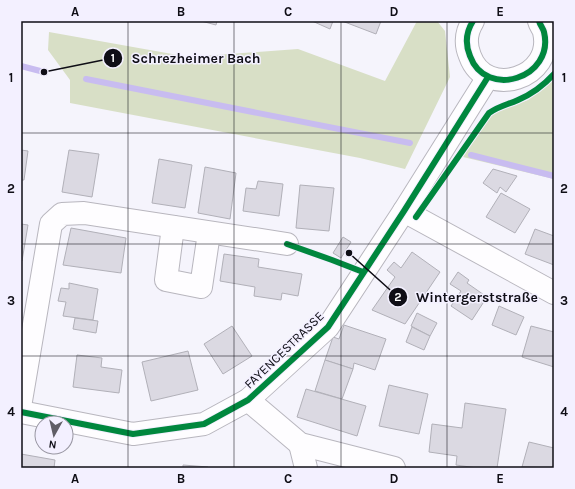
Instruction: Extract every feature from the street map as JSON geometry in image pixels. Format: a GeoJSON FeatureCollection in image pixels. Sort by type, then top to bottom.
{"type":"FeatureCollection","features":[{"type":"Feature","properties":{"kind":"street"},"geometry":{"type":"LineString","coordinates":[[473,21],[466,39],[467,50],[472,61],[479,70],[488,77],[501,80],[513,80],[525,76],[535,67],[542,57],[545,45],[544,32],[539,21]]}},
{"type":"Feature","properties":{"kind":"street","name":"FAYENCESTRASSE"},"geometry":{"type":"LineString","coordinates":[[21,412],[133,434],[204,424],[248,400],[328,327],[404,211],[488,77]]}},
{"type":"Feature","properties":{"kind":"street"},"geometry":{"type":"LineString","coordinates":[[404,211],[554,293]]}},
{"type":"Feature","properties":{"kind":"street"},"geometry":{"type":"LineString","coordinates":[[21,401],[50,224],[62,214],[84,213],[287,244]]}},
{"type":"Feature","properties":{"kind":"street"},"geometry":{"type":"LineString","coordinates":[[173,227],[166,280],[201,286],[209,233]]}},
{"type":"Feature","properties":{"kind":"street"},"geometry":{"type":"LineString","coordinates":[[248,400],[300,444],[394,468]]}},
{"type":"Feature","properties":{"kind":"street"},"geometry":{"type":"LineString","coordinates":[[300,444],[306,468]]}},
{"type":"Feature","properties":{"kind":"green space"},"geometry":{"type":"Polygon","coordinates":[[[417,21],[437,21],[445,31],[450,77],[405,169],[360,158],[70,103],[70,80],[48,50],[49,32],[189,57],[298,49],[385,81],[417,21]]]}},
{"type":"Feature","properties":{"kind":"green space"},"geometry":{"type":"Polygon","coordinates":[[[554,74],[554,179],[463,157],[492,113],[528,100],[552,79],[554,74]]]}},
{"type":"Feature","properties":{"kind":"building"},"geometry":{"type":"Polygon","coordinates":[[[201,21],[217,21],[216,25],[201,21]]]}},
{"type":"Feature","properties":{"kind":"building"},"geometry":{"type":"Polygon","coordinates":[[[312,21],[333,21],[330,29],[312,21]]]}},
{"type":"Feature","properties":{"kind":"building"},"geometry":{"type":"Polygon","coordinates":[[[342,21],[381,21],[376,34],[342,21]]]}},
{"type":"Feature","properties":{"kind":"building"},"geometry":{"type":"Polygon","coordinates":[[[21,150],[28,151],[24,180],[21,180],[21,150]]]}},
{"type":"Feature","properties":{"kind":"building"},"geometry":{"type":"Polygon","coordinates":[[[69,150],[99,154],[92,197],[62,192],[69,150]]]}},
{"type":"Feature","properties":{"kind":"building"},"geometry":{"type":"Polygon","coordinates":[[[159,159],[192,165],[185,208],[152,203],[159,159]]]}},
{"type":"Feature","properties":{"kind":"building"},"geometry":{"type":"Polygon","coordinates":[[[205,167],[236,173],[230,219],[198,213],[205,167]]]}},
{"type":"Feature","properties":{"kind":"building"},"geometry":{"type":"Polygon","coordinates":[[[493,169],[517,176],[506,192],[500,187],[497,193],[483,183],[493,169]]]}},
{"type":"Feature","properties":{"kind":"building"},"geometry":{"type":"Polygon","coordinates":[[[258,181],[283,184],[279,216],[243,211],[246,188],[256,189],[258,181]]]}},
{"type":"Feature","properties":{"kind":"building"},"geometry":{"type":"Polygon","coordinates":[[[300,185],[334,188],[329,231],[296,228],[300,185]]]}},
{"type":"Feature","properties":{"kind":"building"},"geometry":{"type":"Polygon","coordinates":[[[501,193],[530,209],[515,233],[486,217],[501,193]]]}},
{"type":"Feature","properties":{"kind":"building"},"geometry":{"type":"Polygon","coordinates":[[[21,224],[28,225],[22,261],[21,261],[21,224]]]}},
{"type":"Feature","properties":{"kind":"building"},"geometry":{"type":"Polygon","coordinates":[[[71,228],[126,238],[121,273],[63,265],[71,228]]]}},
{"type":"Feature","properties":{"kind":"building"},"geometry":{"type":"Polygon","coordinates":[[[535,229],[554,236],[554,265],[525,254],[535,229]]]}},
{"type":"Feature","properties":{"kind":"building"},"geometry":{"type":"Polygon","coordinates":[[[343,237],[351,242],[341,258],[333,253],[343,237]]]}},
{"type":"Feature","properties":{"kind":"building"},"geometry":{"type":"Polygon","coordinates":[[[412,252],[440,272],[405,324],[372,310],[395,277],[387,270],[394,262],[401,268],[412,252]]]}},
{"type":"Feature","properties":{"kind":"building"},"geometry":{"type":"Polygon","coordinates":[[[224,254],[259,259],[258,267],[302,274],[298,296],[282,293],[281,300],[254,296],[255,287],[220,281],[224,254]]]}},
{"type":"Feature","properties":{"kind":"building"},"geometry":{"type":"Polygon","coordinates":[[[458,272],[469,280],[467,283],[487,297],[472,320],[451,306],[461,291],[450,284],[458,272]]]}},
{"type":"Feature","properties":{"kind":"building"},"geometry":{"type":"Polygon","coordinates":[[[69,283],[98,289],[93,320],[63,316],[66,302],[58,301],[61,288],[69,289],[69,283]]]}},
{"type":"Feature","properties":{"kind":"building"},"geometry":{"type":"Polygon","coordinates":[[[499,306],[524,317],[516,335],[492,325],[499,306]]]}},
{"type":"Feature","properties":{"kind":"building"},"geometry":{"type":"Polygon","coordinates":[[[417,313],[437,323],[430,336],[411,326],[417,313]]]}},
{"type":"Feature","properties":{"kind":"building"},"geometry":{"type":"Polygon","coordinates":[[[75,318],[98,321],[96,333],[73,329],[75,318]]]}},
{"type":"Feature","properties":{"kind":"building"},"geometry":{"type":"Polygon","coordinates":[[[344,325],[386,339],[375,370],[354,363],[353,369],[325,360],[333,337],[339,339],[344,325]]]}},
{"type":"Feature","properties":{"kind":"building"},"geometry":{"type":"Polygon","coordinates":[[[232,326],[252,356],[223,374],[204,344],[232,326]]]}},
{"type":"Feature","properties":{"kind":"building"},"geometry":{"type":"Polygon","coordinates":[[[531,326],[554,332],[554,367],[522,357],[531,326]]]}},
{"type":"Feature","properties":{"kind":"building"},"geometry":{"type":"Polygon","coordinates":[[[412,327],[430,336],[424,350],[406,342],[412,327]]]}},
{"type":"Feature","properties":{"kind":"building"},"geometry":{"type":"Polygon","coordinates":[[[188,351],[198,390],[151,401],[142,362],[188,351]]]}},
{"type":"Feature","properties":{"kind":"building"},"geometry":{"type":"Polygon","coordinates":[[[77,355],[102,358],[101,367],[122,370],[119,393],[73,387],[77,355]]]}},
{"type":"Feature","properties":{"kind":"building"},"geometry":{"type":"Polygon","coordinates":[[[325,360],[353,369],[342,399],[315,391],[325,360]]]}},
{"type":"Feature","properties":{"kind":"building"},"geometry":{"type":"Polygon","coordinates":[[[389,385],[428,394],[419,434],[379,426],[389,385]]]}},
{"type":"Feature","properties":{"kind":"building"},"geometry":{"type":"Polygon","coordinates":[[[306,389],[366,406],[357,436],[297,417],[306,389]]]}},
{"type":"Feature","properties":{"kind":"building"},"geometry":{"type":"Polygon","coordinates":[[[465,403],[506,409],[497,468],[477,468],[456,465],[457,456],[429,452],[432,424],[462,428],[465,403]]]}},
{"type":"Feature","properties":{"kind":"building"},"geometry":{"type":"Polygon","coordinates":[[[529,442],[554,448],[554,468],[522,467],[529,442]]]}},
{"type":"Feature","properties":{"kind":"building"},"geometry":{"type":"Polygon","coordinates":[[[21,454],[55,460],[54,468],[21,468],[21,454]]]}},
{"type":"Feature","properties":{"kind":"building"},"geometry":{"type":"Polygon","coordinates":[[[183,465],[208,467],[208,468],[183,468],[183,465]]]}},
{"type":"Feature","properties":{"kind":"waterway"},"geometry":{"type":"LineString","coordinates":[[21,66],[44,72]]}},
{"type":"Feature","properties":{"kind":"waterway"},"geometry":{"type":"LineString","coordinates":[[86,79],[410,143]]}},
{"type":"Feature","properties":{"kind":"waterway"},"geometry":{"type":"LineString","coordinates":[[471,155],[554,176]]}},
{"type":"Feature","properties":{"kind":"cycle path"},"geometry":{"type":"LineString","coordinates":[[473,21],[467,38],[467,47],[470,56],[478,69],[490,77],[503,80],[517,78],[530,71],[539,61],[545,48],[544,32],[539,21]]}},
{"type":"Feature","properties":{"kind":"cycle path"},"geometry":{"type":"LineString","coordinates":[[416,217],[489,113],[528,95],[554,74]]}},
{"type":"Feature","properties":{"kind":"cycle path"},"geometry":{"type":"LineString","coordinates":[[21,412],[133,434],[204,424],[248,400],[328,327],[404,211],[488,77]]}},
{"type":"Feature","properties":{"kind":"cycle path"},"geometry":{"type":"LineString","coordinates":[[287,244],[363,272]]}},
{"type":"Feature","properties":{"kind":"place","name":"Schrezheimer Bach"},"geometry":{"type":"Point","coordinates":[44,72]}},
{"type":"Feature","properties":{"kind":"place","name":"Wintergerststraße"},"geometry":{"type":"Point","coordinates":[349,253]}}]}
